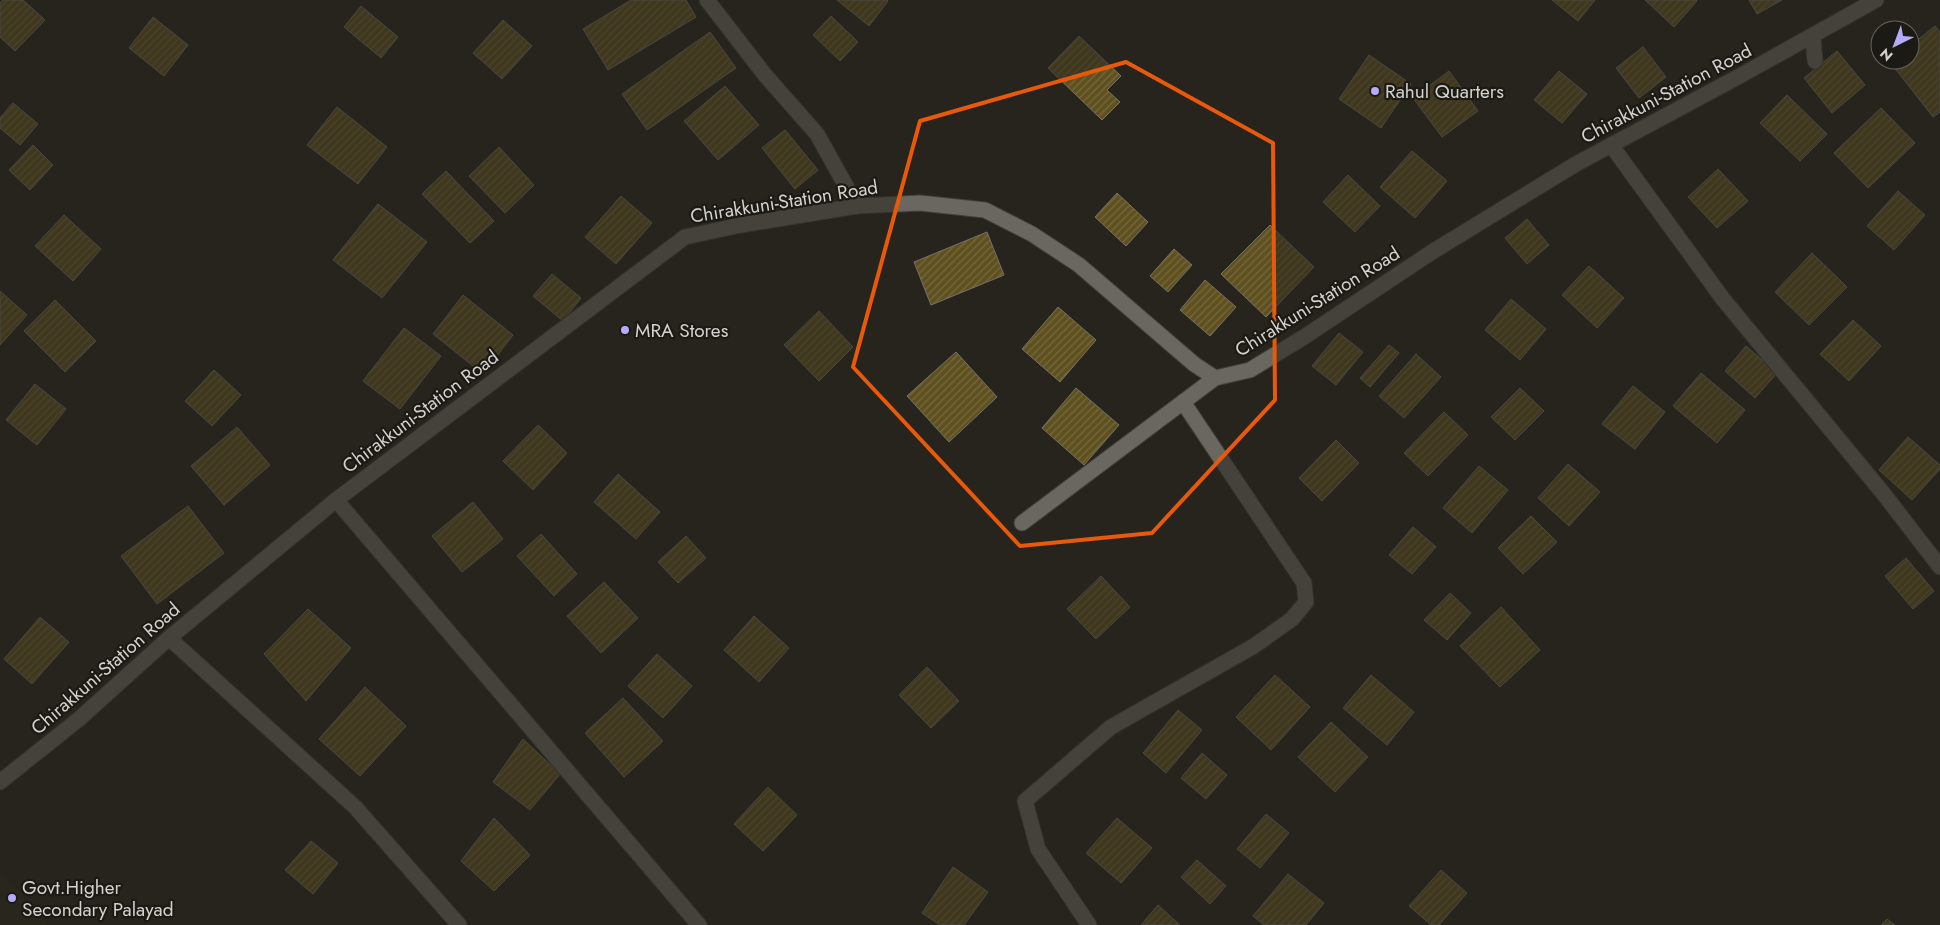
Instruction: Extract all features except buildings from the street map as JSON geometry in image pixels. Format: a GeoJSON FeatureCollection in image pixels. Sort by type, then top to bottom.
{"type":"FeatureCollection","features":[{"type":"Feature","properties":{"kind":"street"},"geometry":{"type":"LineString","coordinates":[[707,0],[765,75],[817,134],[856,206]]}},
{"type":"Feature","properties":{"kind":"street","name":"Chirakkuni-Station Road"},"geometry":{"type":"LineString","coordinates":[[0,782],[79,719],[169,638],[336,500],[685,237],[741,225],[856,206],[920,203],[986,210],[1032,234],[1079,265],[1194,364],[1214,378],[1250,370],[1304,337],[1432,252],[1576,164],[1876,0]]}},
{"type":"Feature","properties":{"kind":"street"},"geometry":{"type":"LineString","coordinates":[[1813,36],[1815,61]]}},
{"type":"Feature","properties":{"kind":"street"},"geometry":{"type":"LineString","coordinates":[[1611,145],[1723,299],[1940,567]]}},
{"type":"Feature","properties":{"kind":"street"},"geometry":{"type":"LineString","coordinates":[[1022,523],[1214,378]]}},
{"type":"Feature","properties":{"kind":"street"},"geometry":{"type":"LineString","coordinates":[[1089,925],[1038,849],[1024,801],[1111,727],[1254,646],[1292,619],[1306,602],[1304,584],[1183,402]]}},
{"type":"Feature","properties":{"kind":"street"},"geometry":{"type":"LineString","coordinates":[[336,500],[699,925]]}},
{"type":"Feature","properties":{"kind":"street"},"geometry":{"type":"LineString","coordinates":[[169,638],[355,807],[459,925]]}},
{"type":"Feature","properties":{"kind":"highlighted area"},"geometry":{"type":"Polygon","coordinates":[[[1126,62],[1273,143],[1275,400],[1152,533],[1020,546],[853,367],[920,121],[1126,62]]]}},
{"type":"Feature","properties":{"kind":"shaded area","name":"Govt.Higher Secondary Palayad"},"geometry":{"type":"Polygon","coordinates":[[[0,871],[47,925],[0,925],[0,871]]]}},
{"type":"Feature","properties":{"kind":"place","name":"Rahul Quarters"},"geometry":{"type":"Point","coordinates":[1375,91]}},
{"type":"Feature","properties":{"kind":"place","name":"MRA Stores"},"geometry":{"type":"Point","coordinates":[625,330]}},
{"type":"Feature","properties":{"kind":"place","name":"Govt.Higher Secondary Palayad"},"geometry":{"type":"Point","coordinates":[12,898]}}]}
